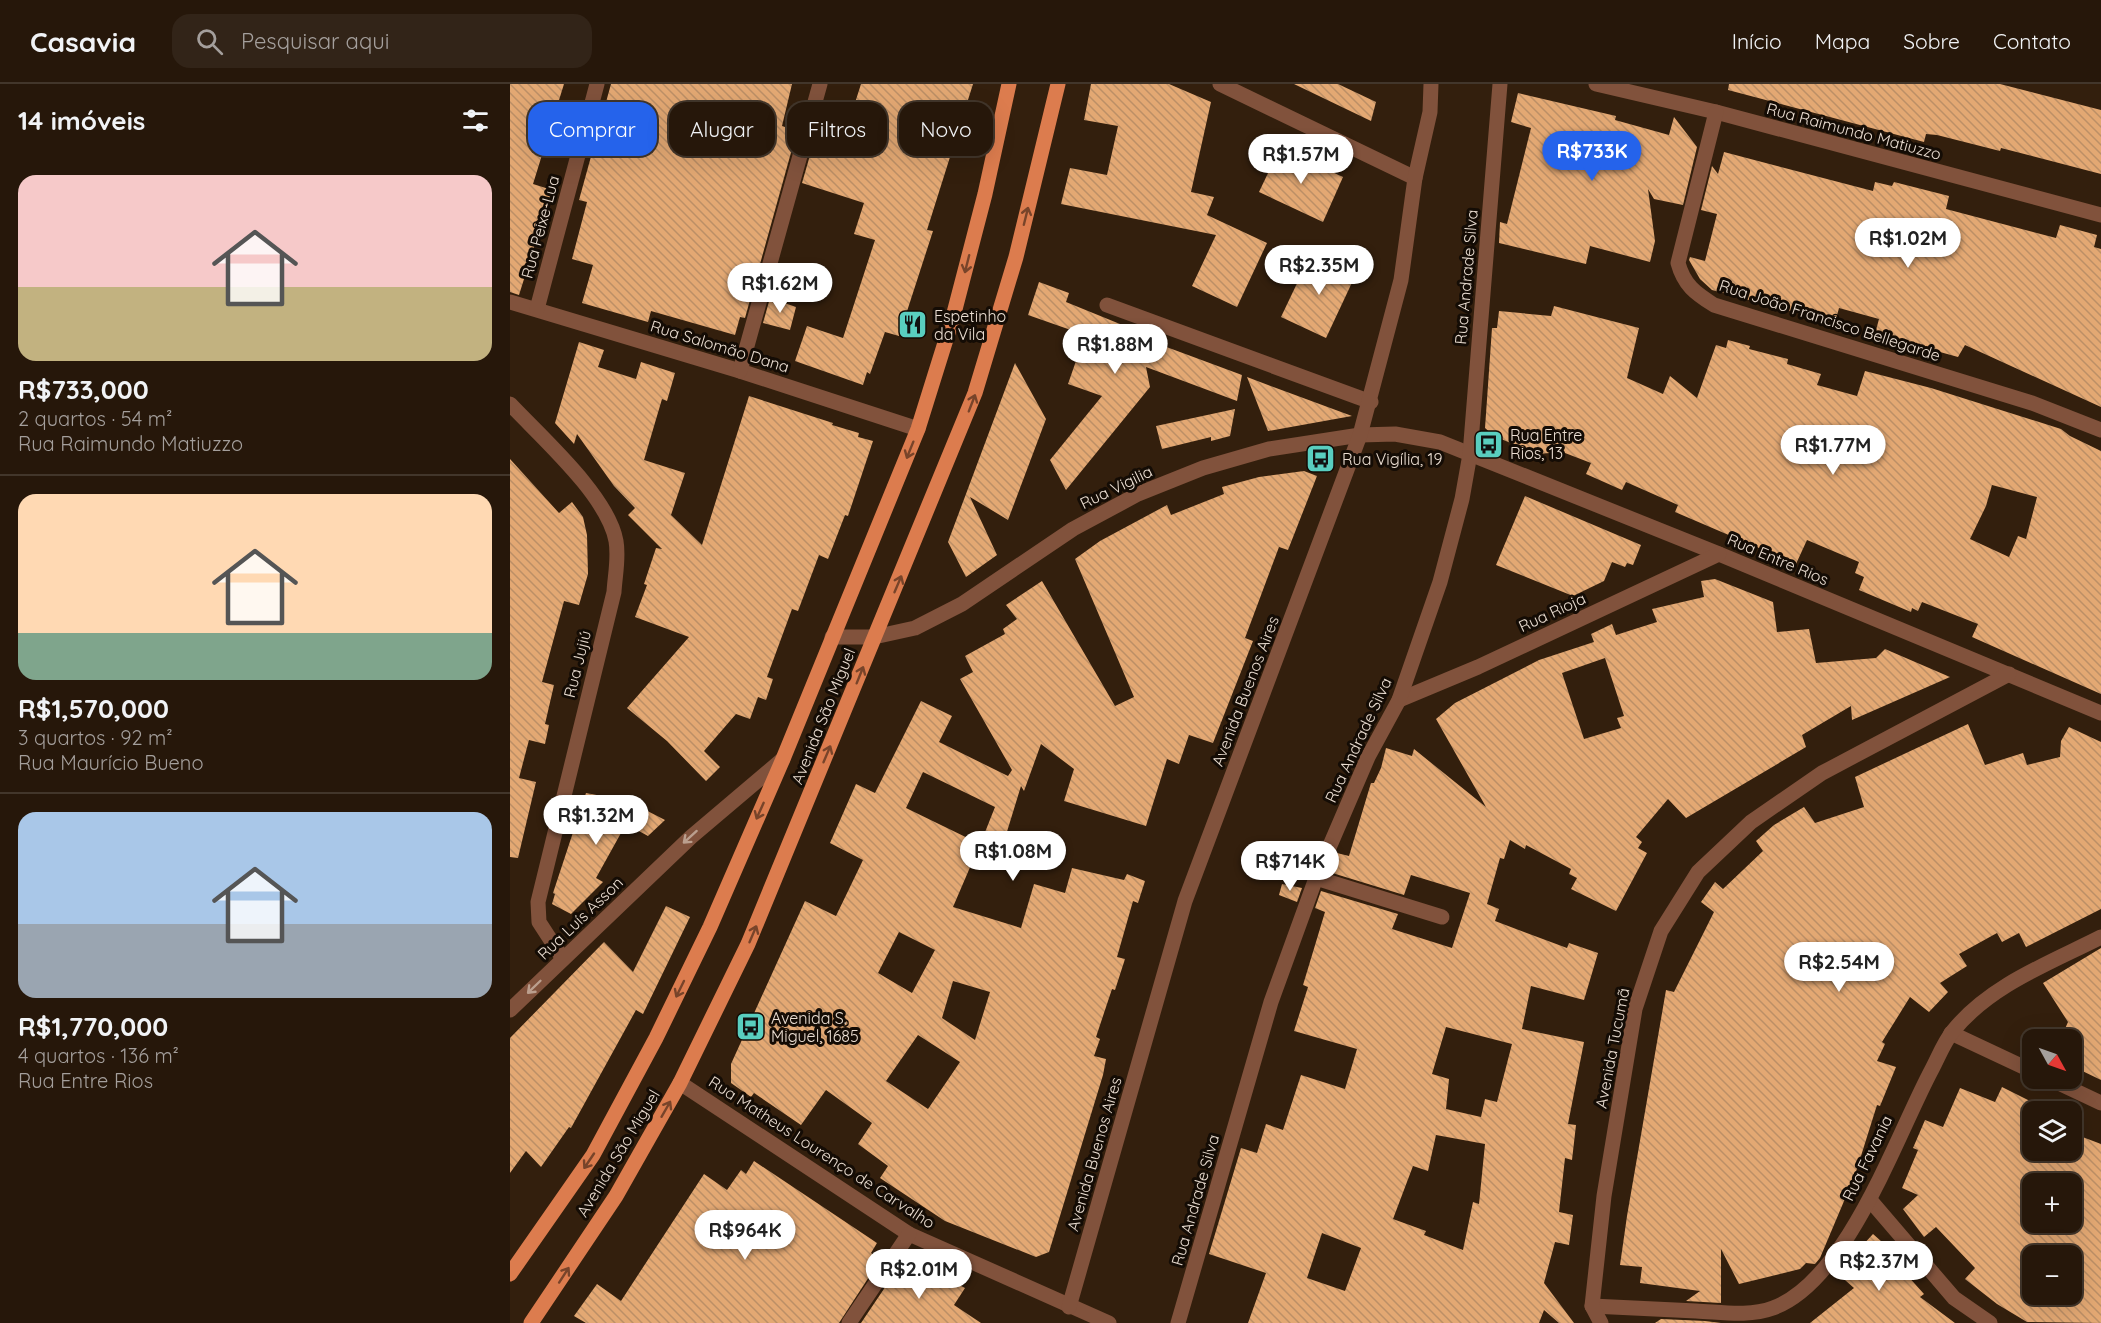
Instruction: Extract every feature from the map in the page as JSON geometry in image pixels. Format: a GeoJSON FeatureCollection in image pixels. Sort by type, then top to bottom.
{"type":"FeatureCollection","features":[{"type":"Feature","properties":{"kind":"main road","name":"Avenida São Miguel"},"geometry":{"type":"LineString","coordinates":[[510,1274],[593,1155],[656,1038],[710,927],[783,759],[918,429],[953,317],[985,194],[1009,84]]}},
{"type":"Feature","properties":{"kind":"main road","name":"Avenida São Miguel"},"geometry":{"type":"LineString","coordinates":[[531,1323],[616,1196],[680,1083],[748,944],[975,393],[1016,257],[1058,84]]}},
{"type":"Feature","properties":{"kind":"street","name":"Rua Peixe-Lua"},"geometry":{"type":"LineString","coordinates":[[537,309],[597,84]]}},
{"type":"Feature","properties":{"kind":"street"},"geometry":{"type":"LineString","coordinates":[[740,371],[820,84]]}},
{"type":"Feature","properties":{"kind":"street"},"geometry":{"type":"LineString","coordinates":[[1220,84],[1415,178]]}},
{"type":"Feature","properties":{"kind":"street","name":"Avenida Buenos Aires"},"geometry":{"type":"LineString","coordinates":[[1069,1307],[1185,901],[1371,402],[1401,280],[1415,178],[1430,112],[1431,84]]}},
{"type":"Feature","properties":{"kind":"street","name":"Rua Andrade Silva"},"geometry":{"type":"LineString","coordinates":[[1178,1323],[1271,1002],[1316,878],[1368,757],[1399,700],[1440,582],[1462,499],[1470,454],[1500,84]]}},
{"type":"Feature","properties":{"kind":"street","name":"Rua Raimundo Matiuzzo"},"geometry":{"type":"LineString","coordinates":[[1596,84],[1716,112],[2101,216]]}},
{"type":"Feature","properties":{"kind":"street","name":"Rua João Francisco Bellegarde"},"geometry":{"type":"LineString","coordinates":[[1716,112],[1678,263],[1682,279],[1693,292],[1714,305],[2031,403],[2101,430]]}},
{"type":"Feature","properties":{"kind":"street","name":"Rua Salomão Dana"},"geometry":{"type":"LineString","coordinates":[[510,302],[740,371],[918,429]]}},
{"type":"Feature","properties":{"kind":"street"},"geometry":{"type":"LineString","coordinates":[[1107,305],[1371,402]]}},
{"type":"Feature","properties":{"kind":"street","name":"Rua Jujiú"},"geometry":{"type":"LineString","coordinates":[[510,404],[601,504],[612,525],[616,541],[614,592],[538,902],[540,922],[563,959]]}},
{"type":"Feature","properties":{"kind":"street","name":"Rua Vigilia"},"geometry":{"type":"LineString","coordinates":[[832,637],[874,637],[915,628],[962,604],[1073,529],[1138,494],[1203,468],[1269,450],[1360,435],[1395,434],[1440,442]]}},
{"type":"Feature","properties":{"kind":"street","name":"Rua Entre Rios"},"geometry":{"type":"LineString","coordinates":[[1440,442],[1719,554],[2101,713]]}},
{"type":"Feature","properties":{"kind":"street","name":"Rua Rioja"},"geometry":{"type":"LineString","coordinates":[[1399,700],[1479,667],[1719,554]]}},
{"type":"Feature","properties":{"kind":"street","name":"Avenida Tucumã"},"geometry":{"type":"LineString","coordinates":[[1592,1306],[1604,1196],[1635,1009],[1661,931],[1698,872],[1751,822],[1822,773],[2009,674]]}},
{"type":"Feature","properties":{"kind":"street","name":"Rua Luís Asson"},"geometry":{"type":"LineString","coordinates":[[510,1010],[691,837],[783,759]]}},
{"type":"Feature","properties":{"kind":"street"},"geometry":{"type":"LineString","coordinates":[[1316,878],[1442,916]]}},
{"type":"Feature","properties":{"kind":"street","name":"Rua Favania"},"geometry":{"type":"LineString","coordinates":[[1592,1306],[1747,1313],[1773,1308],[1802,1291],[1827,1264],[1870,1200],[1911,1108],[1951,1033],[1976,1006],[2014,981],[2101,937]]}},
{"type":"Feature","properties":{"kind":"street"},"geometry":{"type":"LineString","coordinates":[[1951,1033],[2022,1066]]}},
{"type":"Feature","properties":{"kind":"street","name":"Rua Matheus Lourenço de Carvalho"},"geometry":{"type":"LineString","coordinates":[[680,1083],[909,1234],[1107,1322]]}},
{"type":"Feature","properties":{"kind":"street"},"geometry":{"type":"LineString","coordinates":[[2071,1089],[2101,1103]]}},
{"type":"Feature","properties":{"kind":"street"},"geometry":{"type":"LineString","coordinates":[[1870,1200],[1954,1298],[1990,1323]]}},
{"type":"Feature","properties":{"kind":"street"},"geometry":{"type":"LineString","coordinates":[[849,1323],[909,1234]]}},
{"type":"Feature","properties":{"kind":"street"},"geometry":{"type":"LineString","coordinates":[[1592,1306],[1601,1323]]}},
{"type":"Feature","properties":{"kind":"building"},"geometry":{"type":"Polygon","coordinates":[[[510,84],[564,84],[558,102],[528,102],[528,156],[542,156],[533,184],[552,190],[519,295],[510,292],[510,84]]]}},
{"type":"Feature","properties":{"kind":"building"},"geometry":{"type":"Polygon","coordinates":[[[611,84],[792,84],[782,126],[787,128],[787,156],[790,156],[745,318],[740,317],[735,335],[651,311],[648,322],[582,303],[593,265],[572,259],[587,202],[579,200],[591,156],[657,156],[657,102],[606,102],[611,84]]]}},
{"type":"Feature","properties":{"kind":"building"},"geometry":{"type":"Polygon","coordinates":[[[861,84],[973,84],[967,102],[899,102],[899,156],[950,156],[927,230],[933,231],[899,336],[885,332],[870,374],[867,372],[863,385],[795,361],[807,326],[843,338],[875,240],[854,234],[864,203],[802,183],[810,156],[887,156],[887,102],[855,102],[861,84]]]}},
{"type":"Feature","properties":{"kind":"building"},"geometry":{"type":"Polygon","coordinates":[[[1091,84],[1169,84],[1211,102],[1191,192],[1214,197],[1207,215],[1267,243],[1237,307],[1192,286],[1216,235],[1061,204],[1070,168],[1107,175],[1118,126],[1084,120],[1091,84]]]}},
{"type":"Feature","properties":{"kind":"building"},"geometry":{"type":"Polygon","coordinates":[[[1294,84],[1338,84],[1376,102],[1371,121],[1294,84]]]}},
{"type":"Feature","properties":{"kind":"building"},"geometry":{"type":"Polygon","coordinates":[[[1729,84],[2000,84],[2101,110],[2101,174],[2001,148],[2000,151],[1937,135],[1926,134],[1924,142],[1728,90],[1729,84]]]}},
{"type":"Feature","properties":{"kind":"building"},"geometry":{"type":"Polygon","coordinates":[[[1518,93],[1616,116],[1615,120],[1669,135],[1674,117],[1697,147],[1683,205],[1654,199],[1648,189],[1655,241],[1650,262],[1590,246],[1586,264],[1499,243],[1500,222],[1507,224],[1531,128],[1511,122],[1518,93]]]}},
{"type":"Feature","properties":{"kind":"building"},"geometry":{"type":"Polygon","coordinates":[[[1280,148],[1343,177],[1323,222],[1259,192],[1280,148]]]}},
{"type":"Feature","properties":{"kind":"building"},"geometry":{"type":"Polygon","coordinates":[[[1724,152],[1873,191],[1875,182],[1892,186],[1894,182],[1949,196],[1946,209],[2056,238],[2060,225],[2097,235],[2094,247],[2101,249],[2101,407],[1965,345],[1958,357],[1875,334],[1879,319],[1839,308],[1835,323],[1712,290],[1700,279],[1689,260],[1690,257],[1705,261],[1717,214],[1701,210],[1712,166],[1718,174],[1724,152]]]}},
{"type":"Feature","properties":{"kind":"building"},"geometry":{"type":"Polygon","coordinates":[[[1311,254],[1356,274],[1326,338],[1281,317],[1311,254]]]}},
{"type":"Feature","properties":{"kind":"building"},"geometry":{"type":"Polygon","coordinates":[[[1039,282],[1069,293],[1066,302],[1120,324],[1118,329],[1242,375],[1237,401],[1146,367],[1150,387],[1066,490],[1050,460],[1102,396],[1068,384],[1085,335],[1028,315],[1039,282]]]}},
{"type":"Feature","properties":{"kind":"building"},"geometry":{"type":"Polygon","coordinates":[[[770,298],[796,307],[790,330],[763,323],[770,298]]]}},
{"type":"Feature","properties":{"kind":"building"},"geometry":{"type":"Polygon","coordinates":[[[1554,306],[1639,328],[1627,378],[1663,394],[1670,376],[1697,398],[1716,345],[1726,348],[1728,340],[1750,346],[1749,349],[1788,359],[1787,364],[1821,374],[1817,385],[1857,396],[1865,371],[1931,388],[2061,429],[2101,451],[2101,694],[1972,637],[1978,624],[1922,602],[1918,611],[1912,608],[1911,612],[1859,590],[1864,577],[1855,573],[1859,562],[1807,540],[1796,564],[1675,512],[1678,505],[1626,482],[1622,490],[1586,474],[1591,463],[1552,448],[1550,453],[1537,454],[1494,436],[1485,428],[1492,328],[1497,328],[1499,311],[1551,316],[1554,306]],[[1992,485],[1986,506],[1970,539],[2009,557],[2018,536],[2026,539],[2037,497],[1992,485]]]}},
{"type":"Feature","properties":{"kind":"building"},"geometry":{"type":"Polygon","coordinates":[[[579,342],[604,350],[598,367],[636,379],[641,362],[675,373],[667,401],[662,399],[644,460],[685,473],[671,515],[702,545],[749,396],[833,423],[832,425],[859,433],[858,437],[873,441],[848,516],[845,515],[828,559],[819,555],[798,611],[792,609],[767,677],[773,679],[766,700],[758,697],[750,719],[736,714],[704,751],[720,767],[706,781],[667,741],[627,708],[689,637],[635,617],[647,585],[644,584],[656,548],[662,549],[628,515],[635,508],[614,486],[577,434],[574,444],[555,423],[579,342]]]}},
{"type":"Feature","properties":{"kind":"building"},"geometry":{"type":"Polygon","coordinates":[[[1015,363],[1046,419],[1008,520],[970,497],[997,555],[966,577],[948,542],[1015,363]]]}},
{"type":"Feature","properties":{"kind":"building"},"geometry":{"type":"Polygon","coordinates":[[[1247,377],[1287,392],[1352,416],[1268,431],[1247,377]]]}},
{"type":"Feature","properties":{"kind":"building"},"geometry":{"type":"Polygon","coordinates":[[[1235,409],[1230,436],[1211,441],[1211,437],[1162,449],[1156,426],[1235,409]]]}},
{"type":"Feature","properties":{"kind":"building"},"geometry":{"type":"Polygon","coordinates":[[[510,459],[559,513],[572,502],[583,517],[587,535],[588,574],[579,605],[564,601],[542,682],[554,685],[545,724],[549,725],[545,744],[529,740],[519,778],[536,782],[518,858],[510,857],[510,459]]]}},
{"type":"Feature","properties":{"kind":"building"},"geometry":{"type":"Polygon","coordinates":[[[1304,471],[1317,476],[1288,550],[1279,547],[1245,638],[1253,641],[1213,743],[1189,735],[1179,764],[1167,759],[1146,826],[1064,801],[1074,769],[1041,744],[1024,791],[1021,786],[998,861],[976,855],[995,807],[923,772],[906,808],[980,844],[953,907],[1021,928],[1034,884],[1065,893],[1072,868],[1124,880],[1127,874],[1145,881],[1138,903],[1133,901],[1117,957],[1125,959],[1096,1037],[1100,1039],[1094,1056],[1106,1059],[1103,1075],[1049,1252],[1036,1257],[945,1221],[880,1178],[888,1166],[858,1144],[872,1123],[826,1090],[801,1125],[754,1093],[751,1097],[731,1083],[731,1064],[805,901],[836,916],[863,860],[830,843],[856,784],[875,793],[921,701],[952,716],[939,742],[1008,776],[1012,770],[960,679],[973,672],[965,656],[1005,634],[1003,629],[1017,619],[1006,605],[1042,581],[1115,706],[1134,697],[1075,559],[1100,541],[1167,505],[1171,515],[1224,494],[1222,487],[1259,477],[1304,471]],[[899,932],[878,973],[912,993],[935,950],[899,932]],[[953,981],[942,1018],[975,1040],[990,992],[953,981]],[[918,1035],[886,1081],[928,1109],[960,1062],[918,1035]]]}},
{"type":"Feature","properties":{"kind":"building"},"geometry":{"type":"Polygon","coordinates":[[[1525,496],[1641,545],[1633,565],[1627,563],[1625,567],[1612,562],[1604,581],[1573,596],[1496,565],[1525,496]]]}},
{"type":"Feature","properties":{"kind":"building"},"geometry":{"type":"Polygon","coordinates":[[[1715,579],[1773,602],[1777,632],[1809,629],[1816,663],[1876,658],[1885,649],[1950,677],[1852,720],[1851,706],[1802,735],[1806,747],[1686,818],[1668,799],[1636,837],[1642,842],[1638,848],[1647,853],[1616,911],[1571,889],[1577,878],[1569,874],[1571,869],[1526,845],[1525,849],[1510,840],[1504,859],[1500,858],[1487,904],[1499,909],[1495,921],[1567,948],[1569,943],[1598,953],[1584,1000],[1531,986],[1522,1029],[1584,1042],[1568,1124],[1576,1125],[1572,1160],[1565,1158],[1559,1212],[1573,1215],[1569,1245],[1555,1242],[1544,1283],[1574,1323],[1559,1323],[1544,1310],[1539,1323],[1248,1323],[1266,1273],[1209,1254],[1241,1148],[1257,1153],[1266,1124],[1283,1130],[1301,1075],[1345,1089],[1357,1049],[1294,1031],[1308,987],[1303,985],[1325,912],[1315,908],[1321,891],[1398,914],[1392,929],[1452,948],[1470,893],[1411,875],[1404,895],[1329,872],[1337,853],[1349,856],[1371,783],[1374,783],[1381,768],[1386,748],[1412,756],[1414,749],[1486,807],[1436,719],[1455,703],[1539,660],[1594,642],[1591,634],[1612,624],[1616,635],[1657,622],[1652,609],[1704,597],[1701,581],[1715,579]],[[1605,658],[1562,673],[1584,739],[1621,728],[1617,718],[1624,716],[1605,658]],[[1446,1027],[1432,1074],[1449,1079],[1446,1109],[1481,1117],[1485,1099],[1497,1102],[1512,1044],[1446,1027]],[[1436,1135],[1428,1171],[1413,1166],[1393,1219],[1426,1231],[1424,1235],[1463,1250],[1473,1202],[1479,1204],[1485,1144],[1436,1135]],[[1322,1233],[1307,1278],[1345,1291],[1361,1248],[1322,1233]]]}},
{"type":"Feature","properties":{"kind":"building"},"geometry":{"type":"Polygon","coordinates":[[[1968,724],[1985,765],[2023,753],[2027,765],[2060,757],[2061,741],[2069,727],[2101,742],[2101,909],[2026,947],[2019,933],[2002,942],[1997,933],[1959,954],[1967,966],[1940,983],[1948,992],[1929,1012],[1910,997],[1882,1042],[1885,1044],[1877,1061],[1896,1067],[1880,1106],[1877,1105],[1855,1175],[1820,1258],[1815,1264],[1806,1263],[1800,1269],[1739,1284],[1721,1249],[1721,1303],[1686,1301],[1700,1291],[1640,1283],[1642,1267],[1620,1265],[1627,1216],[1666,990],[1674,992],[1714,912],[1701,902],[1715,882],[1723,889],[1763,851],[1756,841],[1774,825],[1804,807],[1815,823],[1864,807],[1855,777],[1968,724]]]}},
{"type":"Feature","properties":{"kind":"building"},"geometry":{"type":"Polygon","coordinates":[[[586,793],[628,801],[665,820],[648,836],[626,824],[596,878],[603,882],[571,914],[552,904],[555,894],[553,893],[586,793]]]}},
{"type":"Feature","properties":{"kind":"building"},"geometry":{"type":"Polygon","coordinates":[[[1282,884],[1302,888],[1297,902],[1279,895],[1282,884]]]}},
{"type":"Feature","properties":{"kind":"building"},"geometry":{"type":"Polygon","coordinates":[[[666,906],[690,917],[643,1014],[636,1010],[571,1128],[569,1127],[541,1167],[526,1151],[510,1173],[510,1038],[604,942],[633,972],[666,906]]]}},
{"type":"Feature","properties":{"kind":"building"},"geometry":{"type":"Polygon","coordinates":[[[2101,948],[2101,1080],[2082,1071],[2082,1029],[2065,1029],[2068,1022],[2043,983],[2101,948]]]}},
{"type":"Feature","properties":{"kind":"building"},"geometry":{"type":"Polygon","coordinates":[[[2002,1087],[2030,1101],[2022,1101],[2022,1161],[2082,1161],[2082,1137],[2101,1144],[2101,1323],[2027,1322],[1997,1304],[1965,1279],[1975,1268],[1936,1227],[1924,1237],[1903,1209],[1918,1195],[1902,1188],[1918,1150],[1913,1148],[1925,1120],[1943,1127],[1960,1088],[1995,1102],[2002,1087]]]}},
{"type":"Feature","properties":{"kind":"building"},"geometry":{"type":"Polygon","coordinates":[[[754,1161],[877,1243],[871,1253],[880,1260],[839,1323],[586,1323],[574,1316],[597,1284],[621,1301],[704,1174],[727,1190],[741,1170],[746,1174],[754,1161]]]}},
{"type":"Feature","properties":{"kind":"building"},"geometry":{"type":"Polygon","coordinates":[[[1873,1234],[1890,1249],[1887,1253],[1924,1294],[1920,1297],[1955,1323],[1810,1323],[1854,1288],[1837,1273],[1873,1234]]]}},
{"type":"Feature","properties":{"kind":"building"},"geometry":{"type":"Polygon","coordinates":[[[918,1264],[965,1288],[954,1305],[981,1323],[861,1323],[896,1271],[918,1264]]]}},
{"type":"Feature","properties":{"kind":"building"},"geometry":{"type":"Polygon","coordinates":[[[1661,1319],[1705,1321],[1721,1323],[1655,1323],[1661,1319]]]}},
{"type":"Feature","properties":{"kind":"place","name":"Espetinho da Vila"},"geometry":{"type":"Point","coordinates":[913,325]}},
{"type":"Feature","properties":{"kind":"place","name":"Rua Entre Rios, 13"},"geometry":{"type":"Point","coordinates":[1489,444]}},
{"type":"Feature","properties":{"kind":"place","name":"Rua Vigília, 19"},"geometry":{"type":"Point","coordinates":[1321,459]}},
{"type":"Feature","properties":{"kind":"place","name":"Avenida S. Miguel, 1685"},"geometry":{"type":"Point","coordinates":[750,1027]}}]}
